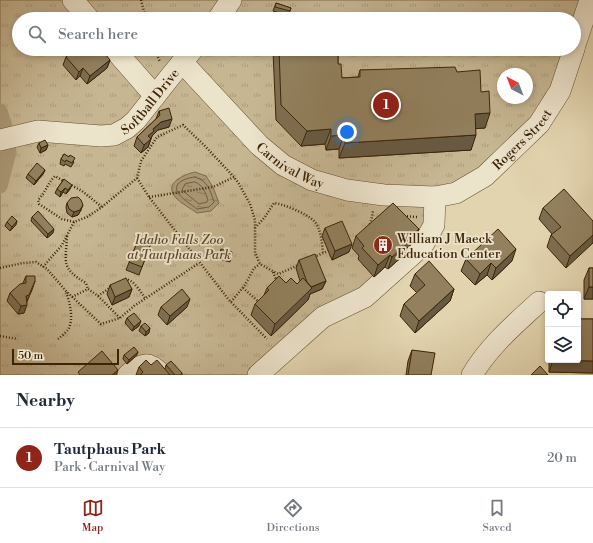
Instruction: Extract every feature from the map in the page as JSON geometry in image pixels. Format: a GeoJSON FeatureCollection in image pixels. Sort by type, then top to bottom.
{"type":"FeatureCollection","features":[{"type":"Feature","properties":{"kind":"street"},"geometry":{"type":"LineString","coordinates":[[73,0],[83,12]]}},
{"type":"Feature","properties":{"kind":"street"},"geometry":{"type":"LineString","coordinates":[[223,12],[231,0]]}},
{"type":"Feature","properties":{"kind":"street","name":"Rogers Street"},"geometry":{"type":"LineString","coordinates":[[581,27],[590,0]]}},
{"type":"Feature","properties":{"kind":"street"},"geometry":{"type":"LineString","coordinates":[[120,56],[155,96]]}},
{"type":"Feature","properties":{"kind":"street","name":"Softball Drive"},"geometry":{"type":"LineString","coordinates":[[9,137],[38,131],[101,136],[114,135],[127,128],[136,120],[187,56]]}},
{"type":"Feature","properties":{"kind":"street","name":"Carnival Way"},"geometry":{"type":"LineString","coordinates":[[189,56],[259,144],[282,166],[312,180],[347,190],[375,194],[435,197]]}},
{"type":"Feature","properties":{"kind":"street","name":"Rogers Street"},"geometry":{"type":"LineString","coordinates":[[435,197],[456,193],[485,176],[539,124],[560,91],[571,56]]}},
{"type":"Feature","properties":{"kind":"street"},"geometry":{"type":"LineString","coordinates":[[258,375],[324,317],[365,297],[423,245],[434,225],[435,197]]}},
{"type":"Feature","properties":{"kind":"street"},"geometry":{"type":"LineString","coordinates":[[472,375],[498,340],[539,302]]}},
{"type":"Feature","properties":{"kind":"street"},"geometry":{"type":"LineString","coordinates":[[128,375],[138,366],[147,364],[154,366],[162,375]]}},
{"type":"Feature","properties":{"kind":"path"},"geometry":{"type":"LineString","coordinates":[[141,0],[144,12]]}},
{"type":"Feature","properties":{"kind":"path"},"geometry":{"type":"LineString","coordinates":[[157,56],[161,64]]}},
{"type":"Feature","properties":{"kind":"path"},"geometry":{"type":"LineString","coordinates":[[102,207],[82,191],[55,176],[49,182],[45,193],[38,200],[39,204],[62,219],[74,222],[87,217],[102,207],[137,178],[141,161],[157,137],[184,126],[234,177],[250,204],[255,220],[255,253],[260,264],[278,274],[304,262]]}},
{"type":"Feature","properties":{"kind":"path"},"geometry":{"type":"LineString","coordinates":[[149,197],[213,187],[234,177]]}},
{"type":"Feature","properties":{"kind":"path"},"geometry":{"type":"LineString","coordinates":[[137,178],[149,197],[199,263],[231,302],[267,339]]}},
{"type":"Feature","properties":{"kind":"path"},"geometry":{"type":"LineString","coordinates":[[366,229],[369,226],[372,217],[375,194]]}},
{"type":"Feature","properties":{"kind":"path"},"geometry":{"type":"LineString","coordinates":[[255,228],[265,217],[274,203],[283,204],[314,221],[320,233],[323,253]]}},
{"type":"Feature","properties":{"kind":"path"},"geometry":{"type":"LineString","coordinates":[[401,216],[420,218]]}},
{"type":"Feature","properties":{"kind":"path"},"geometry":{"type":"LineString","coordinates":[[43,267],[62,245],[74,222]]}},
{"type":"Feature","properties":{"kind":"path"},"geometry":{"type":"LineString","coordinates":[[67,236],[65,264],[74,276],[86,283],[88,289],[98,296],[120,318]]}},
{"type":"Feature","properties":{"kind":"path"},"geometry":{"type":"LineString","coordinates":[[310,259],[328,251]]}},
{"type":"Feature","properties":{"kind":"path"},"geometry":{"type":"LineString","coordinates":[[0,268],[36,262],[43,267],[101,324],[120,318],[145,298],[199,263]]}},
{"type":"Feature","properties":{"kind":"path"},"geometry":{"type":"LineString","coordinates":[[231,302],[243,288],[254,268],[260,264]]}},
{"type":"Feature","properties":{"kind":"path"},"geometry":{"type":"LineString","coordinates":[[273,272],[277,284]]}},
{"type":"Feature","properties":{"kind":"path"},"geometry":{"type":"LineString","coordinates":[[123,279],[129,280],[137,287],[145,298]]}},
{"type":"Feature","properties":{"kind":"path"},"geometry":{"type":"LineString","coordinates":[[98,296],[114,284]]}},
{"type":"Feature","properties":{"kind":"path"},"geometry":{"type":"LineString","coordinates":[[243,288],[262,305]]}},
{"type":"Feature","properties":{"kind":"path"},"geometry":{"type":"LineString","coordinates":[[72,297],[88,289]]}},
{"type":"Feature","properties":{"kind":"path"},"geometry":{"type":"LineString","coordinates":[[58,339],[68,329],[71,317],[70,304],[66,291]]}},
{"type":"Feature","properties":{"kind":"path"},"geometry":{"type":"LineString","coordinates":[[0,336],[18,339]]}},
{"type":"Feature","properties":{"kind":"green space","name":"Idaho Falls Zoo at Tautphaus Park"},"geometry":{"type":"Polygon","coordinates":[[[0,0],[590,0],[580,12],[12,12],[12,56],[570,56],[513,150],[435,197],[434,225],[258,375],[0,375],[0,0]]]}},
{"type":"Feature","properties":{"kind":"water"},"geometry":{"type":"Polygon","coordinates":[[[195,172],[206,176],[213,187],[219,203],[211,211],[197,213],[178,200],[173,193],[172,188],[176,180],[195,172]]]}},
{"type":"Feature","properties":{"kind":"building"},"geometry":{"type":"Polygon","coordinates":[[[276,3],[291,8],[290,11],[275,7],[276,3]]]}},
{"type":"Feature","properties":{"kind":"building"},"geometry":{"type":"Polygon","coordinates":[[[107,56],[110,60],[90,76],[83,68],[79,72],[66,57],[107,56]]]}},
{"type":"Feature","properties":{"kind":"building"},"geometry":{"type":"Polygon","coordinates":[[[279,56],[338,56],[338,64],[341,64],[342,78],[360,77],[360,70],[455,67],[457,72],[480,70],[481,92],[489,91],[490,113],[475,114],[476,135],[345,143],[344,135],[331,136],[331,129],[307,131],[281,105],[279,56]]]}},
{"type":"Feature","properties":{"kind":"building"},"geometry":{"type":"Polygon","coordinates":[[[169,108],[172,119],[161,122],[153,129],[154,131],[148,136],[151,139],[144,145],[137,137],[160,115],[159,111],[169,108]]]}},
{"type":"Feature","properties":{"kind":"building"},"geometry":{"type":"Polygon","coordinates":[[[45,140],[48,145],[41,148],[39,143],[45,140]]]}},
{"type":"Feature","properties":{"kind":"building"},"geometry":{"type":"Polygon","coordinates":[[[64,154],[75,158],[72,163],[66,160],[65,162],[61,159],[64,154]]]}},
{"type":"Feature","properties":{"kind":"building"},"geometry":{"type":"Polygon","coordinates":[[[37,163],[45,170],[36,181],[28,174],[37,163]]]}},
{"type":"Feature","properties":{"kind":"building"},"geometry":{"type":"Polygon","coordinates":[[[64,179],[72,185],[68,190],[65,188],[61,192],[57,189],[64,179]]]}},
{"type":"Feature","properties":{"kind":"building"},"geometry":{"type":"Polygon","coordinates":[[[564,189],[593,221],[593,235],[570,256],[551,235],[561,227],[543,208],[564,189]]]}},
{"type":"Feature","properties":{"kind":"building"},"geometry":{"type":"Polygon","coordinates":[[[78,197],[83,205],[80,210],[74,212],[69,209],[67,203],[71,198],[78,197]]]}},
{"type":"Feature","properties":{"kind":"building","name":"William J Maeck Education Center"},"geometry":{"type":"Polygon","coordinates":[[[393,203],[419,229],[407,240],[409,242],[392,257],[390,255],[378,265],[362,248],[364,246],[356,236],[393,203]]]}},
{"type":"Feature","properties":{"kind":"building"},"geometry":{"type":"Polygon","coordinates":[[[38,211],[54,229],[48,234],[32,217],[38,211]]]}},
{"type":"Feature","properties":{"kind":"building"},"geometry":{"type":"Polygon","coordinates":[[[12,216],[17,221],[12,227],[7,222],[12,216]]]}},
{"type":"Feature","properties":{"kind":"building"},"geometry":{"type":"Polygon","coordinates":[[[342,221],[352,244],[335,251],[325,228],[342,221]]]}},
{"type":"Feature","properties":{"kind":"building"},"geometry":{"type":"Polygon","coordinates":[[[498,229],[516,249],[496,268],[491,263],[480,274],[466,259],[498,229]]]}},
{"type":"Feature","properties":{"kind":"building"},"geometry":{"type":"Polygon","coordinates":[[[139,238],[151,243],[142,267],[129,262],[139,238]]]}},
{"type":"Feature","properties":{"kind":"building"},"geometry":{"type":"Polygon","coordinates":[[[221,249],[232,252],[231,258],[220,255],[221,249]]]}},
{"type":"Feature","properties":{"kind":"building"},"geometry":{"type":"Polygon","coordinates":[[[315,254],[326,281],[311,287],[307,282],[299,260],[315,254]]]}},
{"type":"Feature","properties":{"kind":"building"},"geometry":{"type":"Polygon","coordinates":[[[429,261],[454,289],[419,321],[404,304],[425,285],[415,274],[429,261]]]}},
{"type":"Feature","properties":{"kind":"building"},"geometry":{"type":"Polygon","coordinates":[[[589,268],[593,268],[593,287],[589,287],[589,268]]]}},
{"type":"Feature","properties":{"kind":"building"},"geometry":{"type":"Polygon","coordinates":[[[26,276],[35,276],[35,281],[29,295],[26,296],[27,305],[21,306],[10,293],[20,284],[26,283],[26,276]]]}},
{"type":"Feature","properties":{"kind":"building"},"geometry":{"type":"Polygon","coordinates":[[[279,276],[286,283],[291,278],[297,284],[303,278],[312,288],[275,324],[255,304],[269,290],[267,288],[279,276]]]}},
{"type":"Feature","properties":{"kind":"building"},"geometry":{"type":"Polygon","coordinates":[[[126,278],[132,289],[115,297],[110,285],[126,278]]]}},
{"type":"Feature","properties":{"kind":"building"},"geometry":{"type":"Polygon","coordinates":[[[182,289],[190,299],[170,316],[161,307],[182,289]]]}},
{"type":"Feature","properties":{"kind":"building"},"geometry":{"type":"Polygon","coordinates":[[[134,313],[141,321],[134,327],[127,318],[134,313]]]}},
{"type":"Feature","properties":{"kind":"building"},"geometry":{"type":"Polygon","coordinates":[[[581,319],[593,319],[593,361],[581,361],[581,319]]]}},
{"type":"Feature","properties":{"kind":"building"},"geometry":{"type":"Polygon","coordinates":[[[145,323],[150,328],[146,332],[141,326],[145,323]]]}},
{"type":"Feature","properties":{"kind":"building"},"geometry":{"type":"Polygon","coordinates":[[[134,347],[138,352],[129,360],[124,355],[134,347]]]}},
{"type":"Feature","properties":{"kind":"building"},"geometry":{"type":"Polygon","coordinates":[[[412,350],[435,353],[431,375],[408,375],[412,350]]]}},
{"type":"Feature","properties":{"kind":"building"},"geometry":{"type":"Polygon","coordinates":[[[102,351],[118,370],[112,375],[80,375],[78,372],[102,351]]]}},
{"type":"Feature","properties":{"kind":"building"},"geometry":{"type":"Polygon","coordinates":[[[146,360],[151,365],[157,360],[170,375],[140,375],[143,372],[139,367],[146,360]]]}},
{"type":"Feature","properties":{"kind":"building"},"geometry":{"type":"Polygon","coordinates":[[[171,361],[182,373],[181,375],[175,375],[166,365],[171,361]]]}},
{"type":"Feature","properties":{"kind":"building"},"geometry":{"type":"Polygon","coordinates":[[[540,366],[548,375],[531,375],[540,366]]]}},
{"type":"Feature","properties":{"kind":"waterway"},"geometry":{"type":"LineString","coordinates":[[0,111],[4,123],[9,152],[0,186]]}},
{"type":"Feature","properties":{"kind":"place","name":"Tautphaus Park"},"geometry":{"type":"Point","coordinates":[386,105]}},
{"type":"Feature","properties":{"kind":"place","name":"William J Maeck Education Center"},"geometry":{"type":"Point","coordinates":[383,245]}}]}
